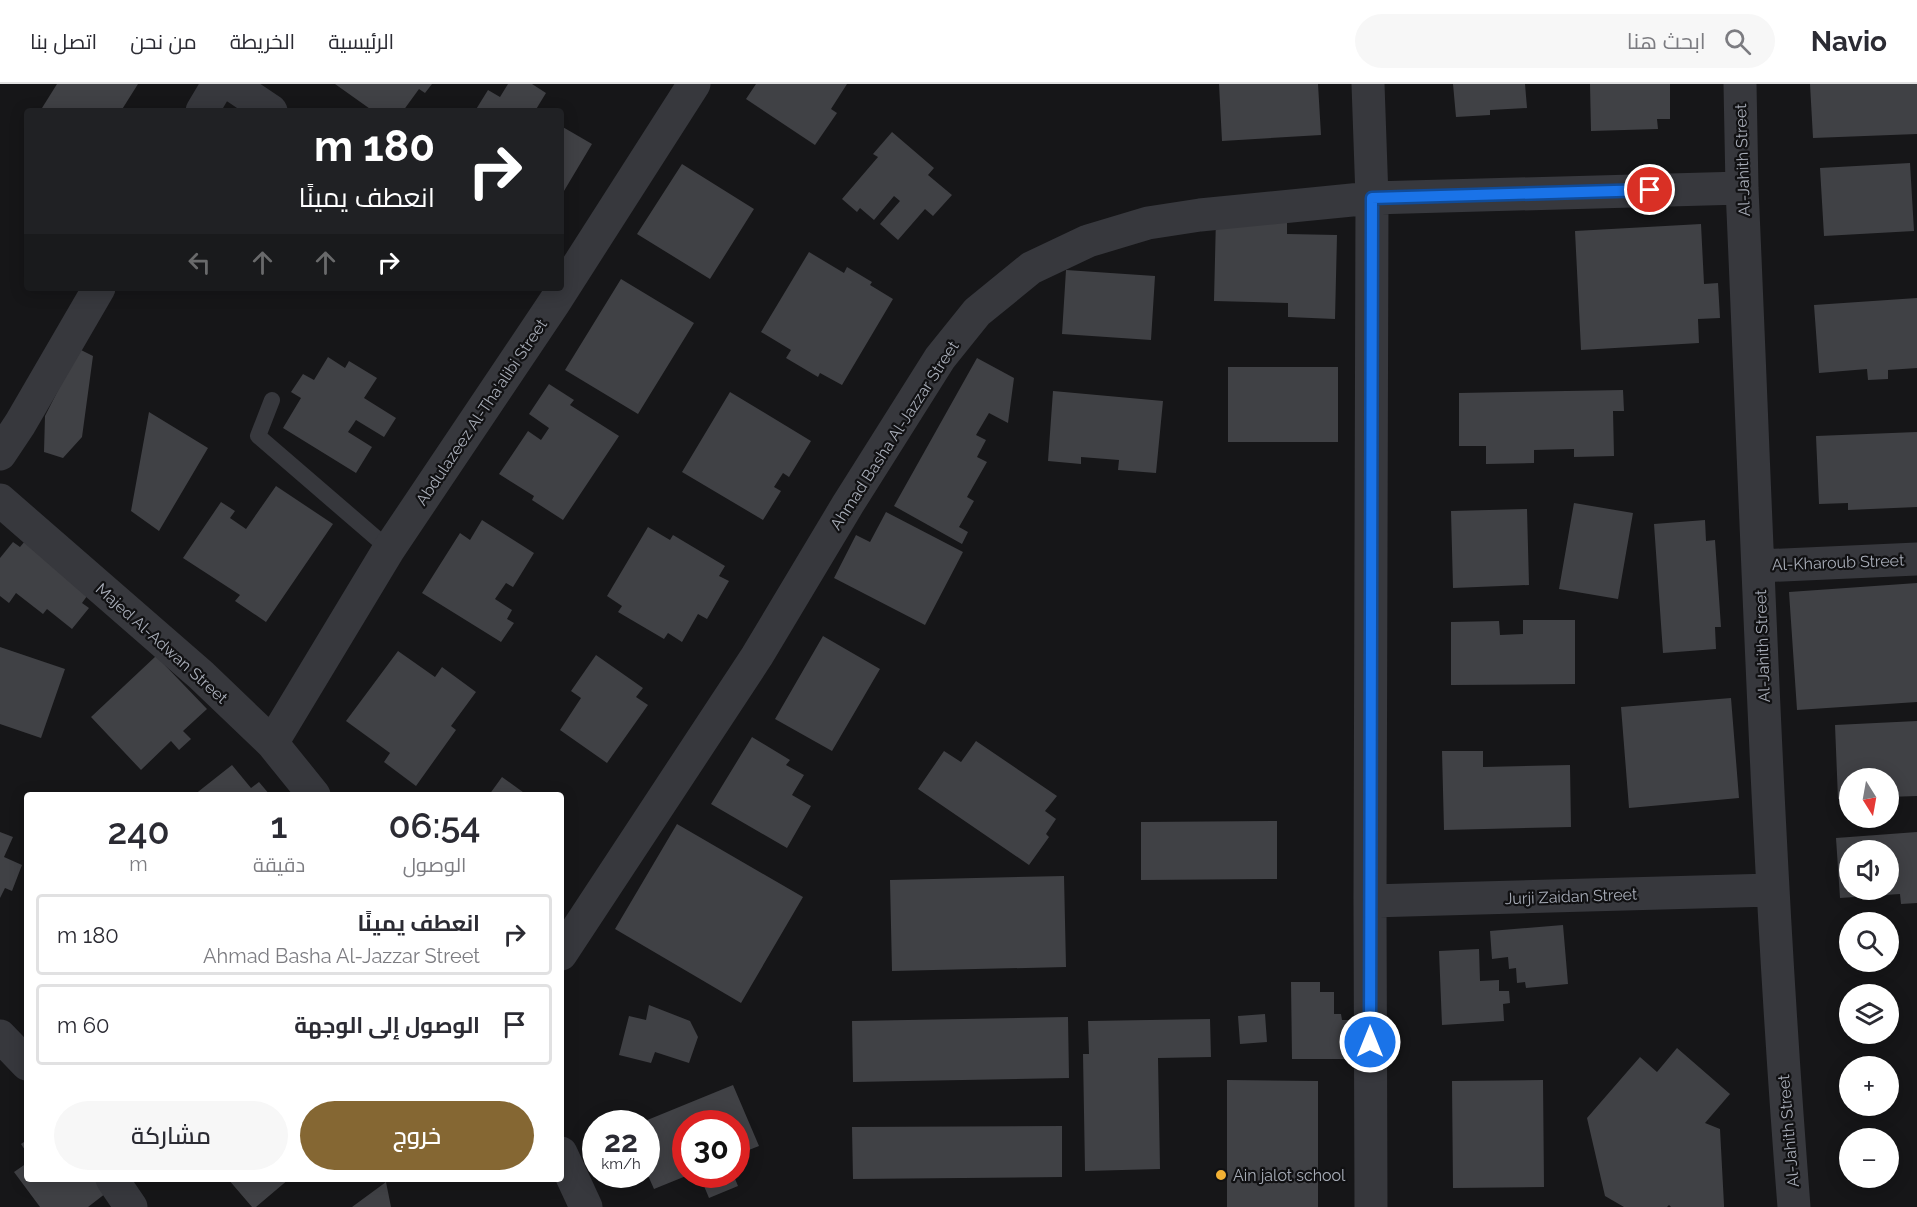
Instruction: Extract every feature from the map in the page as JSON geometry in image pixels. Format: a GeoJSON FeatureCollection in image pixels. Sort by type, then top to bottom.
{"type":"FeatureCollection","features":[{"type":"Feature","properties":{"kind":"street"},"geometry":{"type":"LineString","coordinates":[[204,108],[218,84]]}},
{"type":"Feature","properties":{"kind":"street"},"geometry":{"type":"LineString","coordinates":[[231,84],[267,108]]}},
{"type":"Feature","properties":{"kind":"street","name":"Abdulazeez Al-Tha'alibi Street"},"geometry":{"type":"LineString","coordinates":[[564,267],[694,84]]}},
{"type":"Feature","properties":{"kind":"street"},"geometry":{"type":"LineString","coordinates":[[1368,84],[1372,198],[1371,1207]]}},
{"type":"Feature","properties":{"kind":"street","name":"Al-Jahith Street"},"geometry":{"type":"LineString","coordinates":[[1740,84],[1772,890],[1794,1207]]}},
{"type":"Feature","properties":{"kind":"street","name":"Ahmad Basha Al-Jazzar Street"},"geometry":{"type":"LineString","coordinates":[[564,949],[757,656],[848,504],[940,358],[977,312],[1031,268],[1088,241],[1138,226],[1200,215],[1372,198],[1743,188]]}},
{"type":"Feature","properties":{"kind":"street"},"geometry":{"type":"LineString","coordinates":[[0,454],[20,424],[97,291]]}},
{"type":"Feature","properties":{"kind":"street","name":"Abdulazeez Al-Tha'alibi Street"},"geometry":{"type":"LineString","coordinates":[[272,743],[543,296]]}},
{"type":"Feature","properties":{"kind":"street","name":"Majed Al-Adwan Street"},"geometry":{"type":"LineString","coordinates":[[0,501],[201,675],[272,743],[312,792]]}},
{"type":"Feature","properties":{"kind":"street","name":"Al-Kharoub Street"},"geometry":{"type":"LineString","coordinates":[[1758,566],[1917,559]]}},
{"type":"Feature","properties":{"kind":"street","name":"Jurji Zaidan Street"},"geometry":{"type":"LineString","coordinates":[[1370,901],[1772,890]]}},
{"type":"Feature","properties":{"kind":"street"},"geometry":{"type":"LineString","coordinates":[[0,1036],[24,1061]]}},
{"type":"Feature","properties":{"kind":"street"},"geometry":{"type":"LineString","coordinates":[[564,1159],[586,1207]]}},
{"type":"Feature","properties":{"kind":"street"},"geometry":{"type":"LineString","coordinates":[[114,1182],[131,1207]]}},
{"type":"Feature","properties":{"kind":"lane"},"geometry":{"type":"LineString","coordinates":[[272,400],[258,436],[389,549]]}},
{"type":"Feature","properties":{"kind":"building"},"geometry":{"type":"Polygon","coordinates":[[[57,84],[138,84],[123,108],[42,108],[57,84]]]}},
{"type":"Feature","properties":{"kind":"building"},"geometry":{"type":"Polygon","coordinates":[[[335,84],[432,84],[425,93],[419,89],[405,108],[369,108],[335,84]]]}},
{"type":"Feature","properties":{"kind":"building"},"geometry":{"type":"Polygon","coordinates":[[[508,84],[532,84],[546,93],[537,108],[477,108],[488,90],[500,97],[508,84]]]}},
{"type":"Feature","properties":{"kind":"building"},"geometry":{"type":"Polygon","coordinates":[[[756,84],[847,84],[831,109],[837,113],[815,145],[746,99],[756,84]]]}},
{"type":"Feature","properties":{"kind":"building"},"geometry":{"type":"Polygon","coordinates":[[[1219,84],[1318,84],[1321,135],[1222,141],[1219,84]]]}},
{"type":"Feature","properties":{"kind":"building"},"geometry":{"type":"Polygon","coordinates":[[[1453,84],[1525,84],[1527,108],[1490,110],[1490,115],[1456,117],[1453,84]]]}},
{"type":"Feature","properties":{"kind":"building"},"geometry":{"type":"Polygon","coordinates":[[[1590,84],[1670,84],[1670,119],[1657,119],[1658,129],[1591,131],[1590,84]]]}},
{"type":"Feature","properties":{"kind":"building"},"geometry":{"type":"Polygon","coordinates":[[[1810,84],[1917,84],[1917,134],[1813,138],[1810,84]]]}},
{"type":"Feature","properties":{"kind":"building"},"geometry":{"type":"Polygon","coordinates":[[[564,128],[592,144],[564,191],[564,128]]]}},
{"type":"Feature","properties":{"kind":"building"},"geometry":{"type":"Polygon","coordinates":[[[892,132],[934,168],[928,175],[952,195],[933,216],[925,209],[898,240],[880,224],[900,201],[894,196],[874,220],[860,208],[857,212],[842,199],[878,157],[873,154],[892,132]]]}},
{"type":"Feature","properties":{"kind":"building"},"geometry":{"type":"Polygon","coordinates":[[[1910,163],[1914,231],[1824,236],[1820,168],[1910,163]]]}},
{"type":"Feature","properties":{"kind":"building"},"geometry":{"type":"Polygon","coordinates":[[[682,164],[754,209],[710,279],[637,234],[682,164]]]}},
{"type":"Feature","properties":{"kind":"building"},"geometry":{"type":"Polygon","coordinates":[[[1216,217],[1287,219],[1287,234],[1337,235],[1335,319],[1288,317],[1288,303],[1214,301],[1216,217]]]}},
{"type":"Feature","properties":{"kind":"building"},"geometry":{"type":"Polygon","coordinates":[[[1701,224],[1704,284],[1718,283],[1720,318],[1698,319],[1699,343],[1581,350],[1575,231],[1701,224]]]}},
{"type":"Feature","properties":{"kind":"building"},"geometry":{"type":"Polygon","coordinates":[[[809,252],[844,273],[847,267],[872,282],[870,285],[893,299],[842,385],[820,373],[818,377],[786,358],[791,350],[761,332],[809,252]]]}},
{"type":"Feature","properties":{"kind":"building"},"geometry":{"type":"Polygon","coordinates":[[[1066,270],[1155,276],[1151,340],[1062,334],[1066,270]]]}},
{"type":"Feature","properties":{"kind":"building"},"geometry":{"type":"Polygon","coordinates":[[[621,279],[694,323],[638,414],[565,370],[621,279]]]}},
{"type":"Feature","properties":{"kind":"building"},"geometry":{"type":"Polygon","coordinates":[[[1917,298],[1917,368],[1888,370],[1888,379],[1868,380],[1867,369],[1819,373],[1814,305],[1917,298]]]}},
{"type":"Feature","properties":{"kind":"building"},"geometry":{"type":"Polygon","coordinates":[[[79,349],[93,356],[82,437],[63,458],[44,452],[45,416],[79,349]]]}},
{"type":"Feature","properties":{"kind":"building"},"geometry":{"type":"Polygon","coordinates":[[[328,357],[345,368],[349,361],[377,378],[364,398],[396,418],[384,437],[356,420],[348,432],[372,447],[356,473],[283,428],[301,398],[291,392],[303,374],[314,380],[328,357]]]}},
{"type":"Feature","properties":{"kind":"building"},"geometry":{"type":"Polygon","coordinates":[[[977,358],[1014,378],[1008,423],[989,413],[976,435],[986,440],[977,457],[987,462],[967,497],[974,501],[959,527],[968,532],[962,544],[894,506],[977,358]]]}},
{"type":"Feature","properties":{"kind":"building"},"geometry":{"type":"Polygon","coordinates":[[[1228,367],[1338,367],[1338,442],[1228,442],[1228,367]]]}},
{"type":"Feature","properties":{"kind":"building"},"geometry":{"type":"Polygon","coordinates":[[[549,384],[574,400],[570,405],[619,436],[563,520],[532,500],[534,496],[499,474],[528,431],[541,440],[549,428],[529,414],[549,384]]]}},
{"type":"Feature","properties":{"kind":"building"},"geometry":{"type":"Polygon","coordinates":[[[1623,390],[1624,411],[1613,411],[1614,456],[1574,457],[1574,449],[1534,450],[1534,463],[1486,464],[1486,446],[1459,446],[1459,393],[1623,390]]]}},
{"type":"Feature","properties":{"kind":"building"},"geometry":{"type":"Polygon","coordinates":[[[1053,391],[1163,401],[1156,473],[1118,470],[1119,460],[1081,457],[1081,464],[1048,461],[1053,391]]]}},
{"type":"Feature","properties":{"kind":"building"},"geometry":{"type":"Polygon","coordinates":[[[730,392],[811,441],[789,477],[783,473],[774,487],[781,491],[763,520],[682,472],[730,392]]]}},
{"type":"Feature","properties":{"kind":"building"},"geometry":{"type":"Polygon","coordinates":[[[149,412],[208,448],[159,531],[131,511],[149,412]]]}},
{"type":"Feature","properties":{"kind":"building"},"geometry":{"type":"Polygon","coordinates":[[[1917,432],[1917,507],[1848,510],[1848,503],[1819,504],[1816,436],[1917,432]]]}},
{"type":"Feature","properties":{"kind":"building"},"geometry":{"type":"Polygon","coordinates":[[[276,486],[333,524],[266,622],[235,601],[240,595],[183,558],[221,502],[235,511],[230,518],[246,529],[276,486]]]}},
{"type":"Feature","properties":{"kind":"building"},"geometry":{"type":"Polygon","coordinates":[[[1574,503],[1633,513],[1618,599],[1559,589],[1574,503]]]}},
{"type":"Feature","properties":{"kind":"building"},"geometry":{"type":"Polygon","coordinates":[[[1527,509],[1529,585],[1453,588],[1451,511],[1527,509]]]}},
{"type":"Feature","properties":{"kind":"building"},"geometry":{"type":"Polygon","coordinates":[[[886,512],[963,552],[925,625],[834,578],[856,535],[870,542],[886,512]]]}},
{"type":"Feature","properties":{"kind":"building"},"geometry":{"type":"Polygon","coordinates":[[[482,520],[534,553],[513,587],[506,583],[495,599],[512,610],[507,619],[514,623],[501,642],[422,593],[460,533],[470,540],[482,520]]]}},
{"type":"Feature","properties":{"kind":"building"},"geometry":{"type":"Polygon","coordinates":[[[1705,520],[1706,541],[1715,540],[1721,627],[1715,627],[1716,649],[1663,653],[1654,524],[1705,520]]]}},
{"type":"Feature","properties":{"kind":"building"},"geometry":{"type":"Polygon","coordinates":[[[648,527],[670,540],[673,535],[725,566],[719,576],[729,581],[707,619],[698,614],[682,642],[668,633],[664,639],[618,612],[622,606],[607,596],[648,527]]]}},
{"type":"Feature","properties":{"kind":"building"},"geometry":{"type":"Polygon","coordinates":[[[25,541],[90,592],[82,603],[89,608],[72,629],[47,609],[43,614],[16,593],[9,603],[0,596],[0,558],[13,542],[20,547],[25,541]]]}},
{"type":"Feature","properties":{"kind":"building"},"geometry":{"type":"Polygon","coordinates":[[[1917,583],[1917,702],[1797,710],[1789,592],[1917,583]]]}},
{"type":"Feature","properties":{"kind":"building"},"geometry":{"type":"Polygon","coordinates":[[[1523,620],[1575,620],[1575,684],[1451,685],[1451,622],[1499,621],[1500,635],[1523,634],[1523,620]]]}},
{"type":"Feature","properties":{"kind":"building"},"geometry":{"type":"Polygon","coordinates":[[[823,636],[880,669],[832,751],[775,719],[823,636]]]}},
{"type":"Feature","properties":{"kind":"building"},"geometry":{"type":"Polygon","coordinates":[[[0,647],[65,669],[41,738],[0,724],[0,647]]]}},
{"type":"Feature","properties":{"kind":"building"},"geometry":{"type":"Polygon","coordinates":[[[398,651],[435,677],[442,667],[476,692],[451,726],[456,730],[416,786],[384,762],[390,753],[346,721],[398,651]]]}},
{"type":"Feature","properties":{"kind":"building"},"geometry":{"type":"Polygon","coordinates":[[[596,655],[643,688],[636,697],[648,705],[607,763],[560,730],[581,698],[571,691],[596,655]]]}},
{"type":"Feature","properties":{"kind":"building"},"geometry":{"type":"Polygon","coordinates":[[[156,656],[207,709],[183,731],[191,739],[179,750],[171,741],[141,770],[91,717],[156,656]]]}},
{"type":"Feature","properties":{"kind":"building"},"geometry":{"type":"Polygon","coordinates":[[[1731,698],[1739,798],[1629,808],[1621,707],[1731,698]]]}},
{"type":"Feature","properties":{"kind":"building"},"geometry":{"type":"Polygon","coordinates":[[[1917,721],[1917,796],[1899,797],[1899,768],[1839,768],[1838,799],[1835,725],[1917,721]]]}},
{"type":"Feature","properties":{"kind":"building"},"geometry":{"type":"Polygon","coordinates":[[[752,737],[790,760],[786,765],[804,775],[792,795],[811,806],[787,848],[711,804],[752,737]]]}},
{"type":"Feature","properties":{"kind":"building"},"geometry":{"type":"Polygon","coordinates":[[[976,741],[1057,796],[1045,811],[1056,819],[1046,834],[1049,837],[1029,865],[918,789],[944,751],[961,762],[976,741]]]}},
{"type":"Feature","properties":{"kind":"building"},"geometry":{"type":"Polygon","coordinates":[[[1442,751],[1483,751],[1483,767],[1570,765],[1571,827],[1444,830],[1442,751]]]}},
{"type":"Feature","properties":{"kind":"building"},"geometry":{"type":"Polygon","coordinates":[[[232,765],[251,788],[259,782],[267,792],[198,792],[232,765]]]}},
{"type":"Feature","properties":{"kind":"building"},"geometry":{"type":"Polygon","coordinates":[[[502,777],[523,792],[491,792],[502,777]]]}},
{"type":"Feature","properties":{"kind":"building"},"geometry":{"type":"Polygon","coordinates":[[[1277,821],[1277,879],[1141,880],[1141,822],[1277,821]]]}},
{"type":"Feature","properties":{"kind":"building"},"geometry":{"type":"Polygon","coordinates":[[[677,824],[803,897],[741,1003],[615,929],[677,824]]]}},
{"type":"Feature","properties":{"kind":"building"},"geometry":{"type":"Polygon","coordinates":[[[0,832],[13,837],[4,857],[22,865],[12,891],[5,888],[0,898],[0,832]]]}},
{"type":"Feature","properties":{"kind":"building"},"geometry":{"type":"Polygon","coordinates":[[[1917,832],[1917,903],[1901,904],[1899,840],[1839,840],[1839,883],[1836,838],[1917,832]]]}},
{"type":"Feature","properties":{"kind":"building"},"geometry":{"type":"Polygon","coordinates":[[[1064,876],[1066,967],[892,971],[890,880],[1064,876]]]}},
{"type":"Feature","properties":{"kind":"building"},"geometry":{"type":"Polygon","coordinates":[[[1563,925],[1568,984],[1526,988],[1525,982],[1517,983],[1516,968],[1509,969],[1508,957],[1492,959],[1490,931],[1563,925]]]}},
{"type":"Feature","properties":{"kind":"building"},"geometry":{"type":"Polygon","coordinates":[[[1479,949],[1480,981],[1499,980],[1499,991],[1509,991],[1510,1003],[1503,1004],[1504,1021],[1442,1025],[1439,951],[1479,949]]]}},
{"type":"Feature","properties":{"kind":"building"},"geometry":{"type":"Polygon","coordinates":[[[1291,982],[1320,982],[1320,992],[1334,992],[1334,1014],[1341,1014],[1342,1020],[1352,1020],[1353,1059],[1292,1059],[1291,982]]]}},
{"type":"Feature","properties":{"kind":"building"},"geometry":{"type":"Polygon","coordinates":[[[649,1005],[690,1021],[698,1037],[689,1063],[655,1052],[651,1063],[619,1055],[629,1016],[646,1020],[649,1005]]]}},
{"type":"Feature","properties":{"kind":"building"},"geometry":{"type":"Polygon","coordinates":[[[1265,1014],[1267,1042],[1240,1044],[1238,1016],[1265,1014]]]}},
{"type":"Feature","properties":{"kind":"building"},"geometry":{"type":"Polygon","coordinates":[[[1068,1017],[1069,1078],[853,1082],[852,1021],[1068,1017]]]}},
{"type":"Feature","properties":{"kind":"building"},"geometry":{"type":"Polygon","coordinates":[[[1210,1019],[1211,1057],[1158,1058],[1160,1169],[1085,1171],[1083,1054],[1089,1054],[1088,1021],[1210,1019]]]}},
{"type":"Feature","properties":{"kind":"building"},"geometry":{"type":"Polygon","coordinates":[[[1677,1048],[1730,1094],[1705,1123],[1720,1129],[1724,1207],[1671,1207],[1669,1205],[1667,1207],[1624,1207],[1605,1196],[1587,1118],[1640,1057],[1657,1072],[1677,1048]]]}},
{"type":"Feature","properties":{"kind":"building"},"geometry":{"type":"Polygon","coordinates":[[[1227,1080],[1318,1081],[1318,1207],[1227,1207],[1227,1080]]]}},
{"type":"Feature","properties":{"kind":"building"},"geometry":{"type":"Polygon","coordinates":[[[1543,1080],[1544,1187],[1453,1188],[1452,1081],[1543,1080]]]}},
{"type":"Feature","properties":{"kind":"building"},"geometry":{"type":"Polygon","coordinates":[[[733,1085],[744,1110],[672,1110],[672,1182],[660,1187],[660,1115],[733,1085]]]}},
{"type":"Feature","properties":{"kind":"building"},"geometry":{"type":"Polygon","coordinates":[[[750,1125],[759,1146],[750,1150],[750,1125]]]}},
{"type":"Feature","properties":{"kind":"building"},"geometry":{"type":"Polygon","coordinates":[[[1062,1126],[1062,1177],[853,1179],[852,1127],[1062,1126]]]}},
{"type":"Feature","properties":{"kind":"building"},"geometry":{"type":"Polygon","coordinates":[[[24,1165],[24,1182],[104,1182],[110,1190],[88,1207],[40,1207],[14,1172],[24,1165]]]}},
{"type":"Feature","properties":{"kind":"building"},"geometry":{"type":"Polygon","coordinates":[[[231,1182],[285,1182],[256,1207],[252,1207],[231,1182]]]}},
{"type":"Feature","properties":{"kind":"building"},"geometry":{"type":"Polygon","coordinates":[[[386,1182],[391,1207],[352,1207],[386,1182]]]}},
{"type":"Feature","properties":{"kind":"building"},"geometry":{"type":"Polygon","coordinates":[[[705,1188],[733,1188],[709,1198],[705,1188]]]}},
{"type":"Feature","properties":{"kind":"place","name":"Ain jalot school"},"geometry":{"type":"Point","coordinates":[1221,1175]}},
{"type":"Feature","properties":{"kind":"route"},"geometry":{"type":"LineString","coordinates":[[1370,1042],[1372,198],[1650,190]]}}]}
